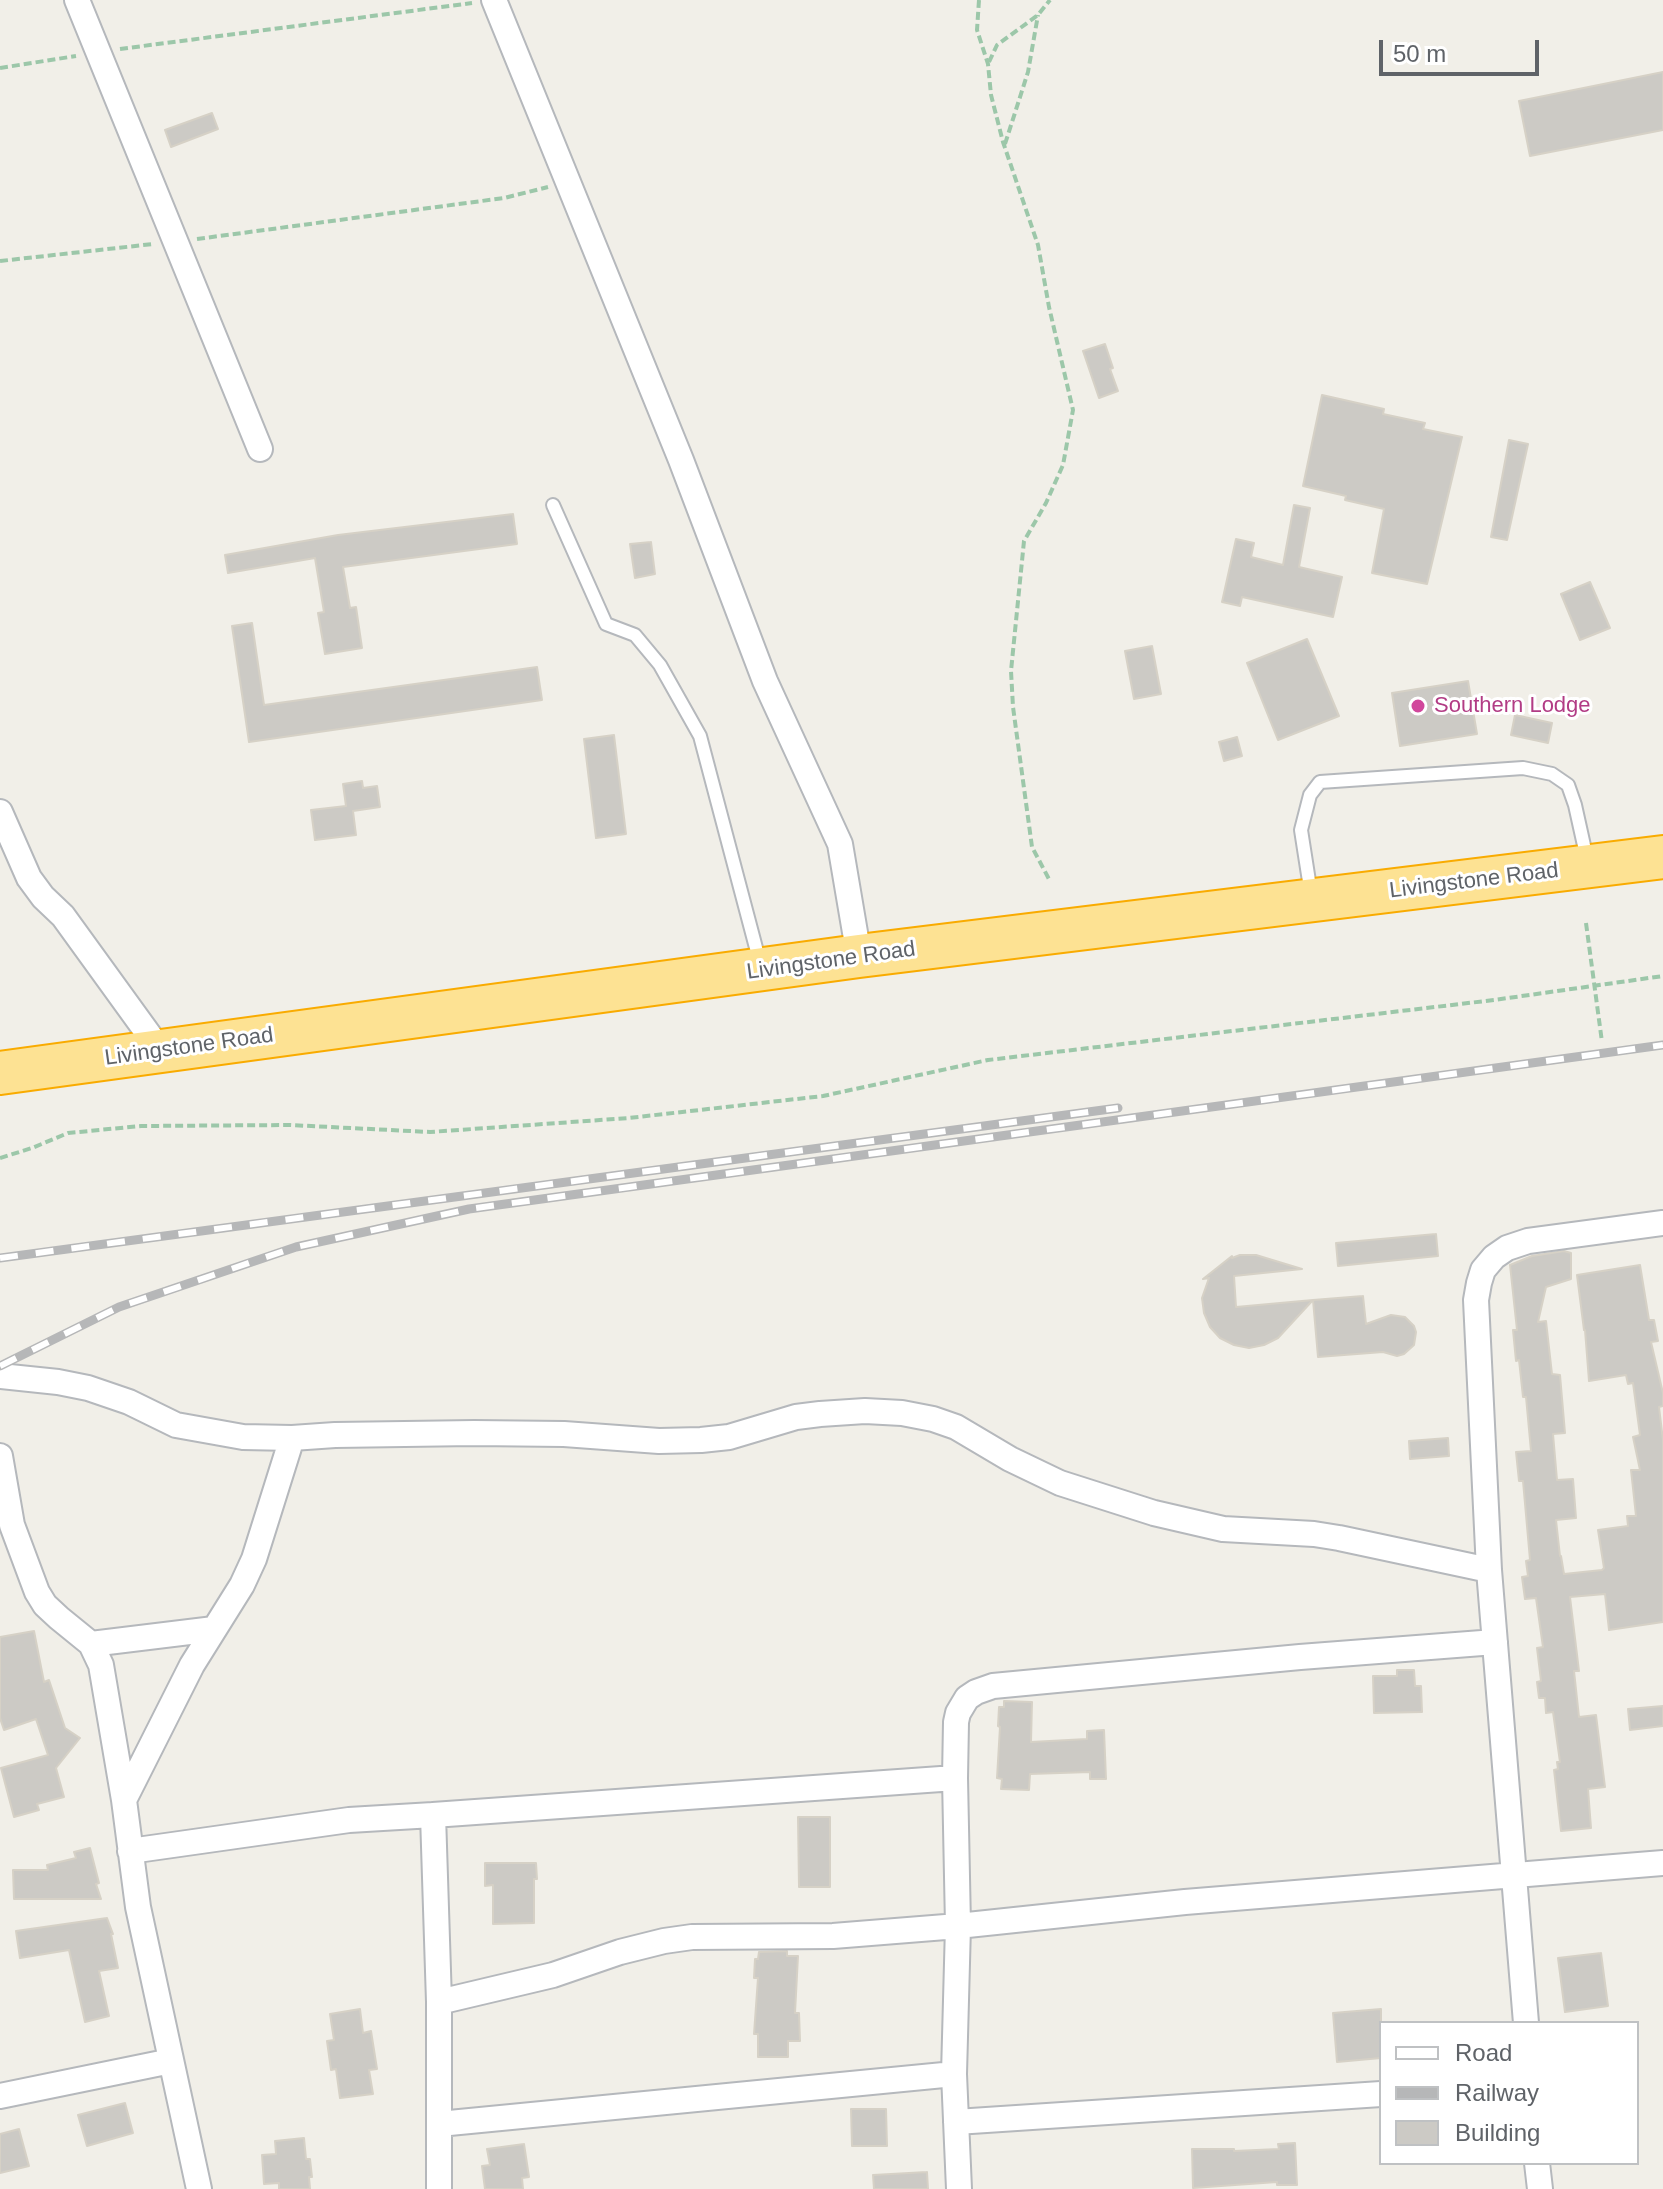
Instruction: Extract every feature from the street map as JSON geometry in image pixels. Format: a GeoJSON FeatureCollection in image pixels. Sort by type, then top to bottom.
{"type":"FeatureCollection","features":[{"type":"Feature","properties":{"kind":"highway","name":"Livingstone Road"},"geometry":{"type":"LineString","coordinates":[[0,1073],[859,956],[1663,857]]}},
{"type":"Feature","properties":{"kind":"street"},"geometry":{"type":"LineString","coordinates":[[77,0],[260,449]]}},
{"type":"Feature","properties":{"kind":"street"},"geometry":{"type":"LineString","coordinates":[[494,0],[681,460],[765,681],[840,844],[859,956]]}},
{"type":"Feature","properties":{"kind":"street"},"geometry":{"type":"LineString","coordinates":[[0,812],[29,878],[63,916],[160,1050]]}},
{"type":"Feature","properties":{"kind":"street"},"geometry":{"type":"LineString","coordinates":[[1526,2021],[1489,1570],[1476,1300],[1483,1270],[1507,1248],[1528,1241],[1663,1223]]}},
{"type":"Feature","properties":{"kind":"street"},"geometry":{"type":"LineString","coordinates":[[0,1376],[58,1382],[108,1394],[159,1419],[188,1429],[243,1437],[474,1433],[701,1440],[729,1437],[796,1417],[865,1411],[902,1413],[956,1427],[1010,1459],[1060,1483],[1154,1513],[1223,1529],[1339,1538],[1489,1570]]}},
{"type":"Feature","properties":{"kind":"street"},"geometry":{"type":"LineString","coordinates":[[124,1800],[192,1665],[242,1585],[254,1559],[292,1438]]}},
{"type":"Feature","properties":{"kind":"street"},"geometry":{"type":"LineString","coordinates":[[0,1456],[12,1525],[37,1592],[45,1605],[91,1644],[103,1671],[138,1907],[199,2189]]}},
{"type":"Feature","properties":{"kind":"street"},"geometry":{"type":"LineString","coordinates":[[91,1644],[214,1629]]}},
{"type":"Feature","properties":{"kind":"street"},"geometry":{"type":"LineString","coordinates":[[959,2189],[954,2074],[958,1926],[955,1778],[956,1722],[967,1698],[993,1686],[1495,1642]]}},
{"type":"Feature","properties":{"kind":"street"},"geometry":{"type":"LineString","coordinates":[[130,1851],[349,1820],[955,1778]]}},
{"type":"Feature","properties":{"kind":"street"},"geometry":{"type":"LineString","coordinates":[[433,1815],[439,2002],[439,2189]]}},
{"type":"Feature","properties":{"kind":"street"},"geometry":{"type":"LineString","coordinates":[[439,2002],[553,1975],[620,1952],[692,1937],[833,1936],[1185,1902],[1663,1863]]}},
{"type":"Feature","properties":{"kind":"street"},"geometry":{"type":"LineString","coordinates":[[0,2096],[171,2061]]}},
{"type":"Feature","properties":{"kind":"street"},"geometry":{"type":"LineString","coordinates":[[439,2124],[954,2074]]}},
{"type":"Feature","properties":{"kind":"street"},"geometry":{"type":"LineString","coordinates":[[956,2122],[1379,2094]]}},
{"type":"Feature","properties":{"kind":"street"},"geometry":{"type":"LineString","coordinates":[[1537,2165],[1540,2189]]}},
{"type":"Feature","properties":{"kind":"lane"},"geometry":{"type":"LineString","coordinates":[[553,505],[606,624],[635,635],[660,665],[700,736],[761,970]]}},
{"type":"Feature","properties":{"kind":"lane"},"geometry":{"type":"LineString","coordinates":[[1312,901],[1301,830],[1310,795],[1320,782],[1523,768],[1552,774],[1568,785],[1589,867]]}},
{"type":"Feature","properties":{"kind":"path"},"geometry":{"type":"LineString","coordinates":[[0,68],[494,0]]}},
{"type":"Feature","properties":{"kind":"path"},"geometry":{"type":"LineString","coordinates":[[979,0],[977,30],[988,64],[991,95],[1004,146],[1038,245],[1073,410],[1063,465],[1024,541],[1011,671],[1032,847],[1050,881]]}},
{"type":"Feature","properties":{"kind":"path"},"geometry":{"type":"LineString","coordinates":[[988,64],[997,45],[1038,15],[1050,0]]}},
{"type":"Feature","properties":{"kind":"path"},"geometry":{"type":"LineString","coordinates":[[1004,146],[1028,72],[1038,15]]}},
{"type":"Feature","properties":{"kind":"path"},"geometry":{"type":"LineString","coordinates":[[0,261],[176,242],[504,198],[543,189],[567,177]]}},
{"type":"Feature","properties":{"kind":"path"},"geometry":{"type":"LineString","coordinates":[[1586,923],[1602,1042]]}},
{"type":"Feature","properties":{"kind":"path"},"geometry":{"type":"LineString","coordinates":[[0,1158],[68,1133],[141,1126],[290,1125],[430,1132],[629,1118],[823,1096],[988,1060],[1494,1000],[1663,976]]}},
{"type":"Feature","properties":{"kind":"building"},"geometry":{"type":"Polygon","coordinates":[[[1663,72],[1663,130],[1530,156],[1519,101],[1663,72]]]}},
{"type":"Feature","properties":{"kind":"building"},"geometry":{"type":"Polygon","coordinates":[[[212,113],[218,129],[171,147],[165,130],[212,113]]]}},
{"type":"Feature","properties":{"kind":"building"},"geometry":{"type":"Polygon","coordinates":[[[1105,344],[1118,391],[1099,398],[1083,351],[1105,344]]]}},
{"type":"Feature","properties":{"kind":"building"},"geometry":{"type":"Polygon","coordinates":[[[1322,395],[1384,409],[1383,414],[1425,423],[1423,429],[1462,437],[1427,584],[1372,573],[1384,509],[1303,486],[1322,395]]]}},
{"type":"Feature","properties":{"kind":"building"},"geometry":{"type":"Polygon","coordinates":[[[1509,440],[1528,444],[1507,540],[1491,537],[1509,440]]]}},
{"type":"Feature","properties":{"kind":"building"},"geometry":{"type":"Polygon","coordinates":[[[1294,505],[1310,508],[1299,567],[1342,577],[1333,617],[1242,597],[1240,606],[1222,602],[1236,539],[1254,543],[1251,557],[1283,565],[1294,505]]]}},
{"type":"Feature","properties":{"kind":"building"},"geometry":{"type":"Polygon","coordinates":[[[513,514],[517,544],[343,567],[350,608],[356,607],[362,648],[325,654],[318,613],[324,612],[315,558],[228,573],[225,555],[338,535],[513,514]]]}},
{"type":"Feature","properties":{"kind":"building"},"geometry":{"type":"Polygon","coordinates":[[[651,542],[655,574],[635,578],[630,544],[651,542]]]}},
{"type":"Feature","properties":{"kind":"building"},"geometry":{"type":"Polygon","coordinates":[[[1590,582],[1610,628],[1580,640],[1561,594],[1590,582]]]}},
{"type":"Feature","properties":{"kind":"building"},"geometry":{"type":"Polygon","coordinates":[[[252,623],[264,705],[537,667],[542,700],[249,742],[232,626],[252,623]]]}},
{"type":"Feature","properties":{"kind":"building"},"geometry":{"type":"Polygon","coordinates":[[[1307,639],[1339,716],[1278,740],[1247,663],[1307,639]]]}},
{"type":"Feature","properties":{"kind":"building"},"geometry":{"type":"Polygon","coordinates":[[[1152,646],[1161,694],[1134,699],[1125,651],[1152,646]]]}},
{"type":"Feature","properties":{"kind":"building"},"geometry":{"type":"Polygon","coordinates":[[[1468,681],[1477,734],[1400,746],[1392,693],[1468,681]]]}},
{"type":"Feature","properties":{"kind":"building"},"geometry":{"type":"Polygon","coordinates":[[[1515,715],[1552,723],[1548,743],[1511,735],[1515,715]]]}},
{"type":"Feature","properties":{"kind":"building"},"geometry":{"type":"Polygon","coordinates":[[[614,735],[626,834],[596,838],[584,739],[614,735]]]}},
{"type":"Feature","properties":{"kind":"building"},"geometry":{"type":"Polygon","coordinates":[[[1237,737],[1242,756],[1224,761],[1219,742],[1237,737]]]}},
{"type":"Feature","properties":{"kind":"building"},"geometry":{"type":"Polygon","coordinates":[[[362,781],[363,788],[377,786],[380,807],[353,811],[356,835],[315,840],[311,810],[346,806],[343,784],[362,781]]]}},
{"type":"Feature","properties":{"kind":"building"},"geometry":{"type":"Polygon","coordinates":[[[1436,1234],[1438,1256],[1338,1266],[1336,1243],[1436,1234]]]}},
{"type":"Feature","properties":{"kind":"building"},"geometry":{"type":"Polygon","coordinates":[[[1564,1251],[1571,1253],[1571,1279],[1546,1287],[1538,1322],[1546,1321],[1552,1374],[1560,1375],[1565,1433],[1553,1434],[1557,1480],[1573,1479],[1576,1518],[1556,1520],[1564,1574],[1604,1568],[1598,1530],[1628,1526],[1627,1516],[1636,1516],[1631,1470],[1640,1470],[1633,1437],[1640,1435],[1633,1383],[1628,1384],[1626,1375],[1589,1381],[1577,1275],[1640,1265],[1649,1320],[1654,1320],[1658,1341],[1651,1342],[1663,1393],[1663,1406],[1659,1407],[1663,1440],[1663,1622],[1609,1630],[1605,1594],[1570,1597],[1579,1671],[1574,1671],[1579,1717],[1596,1715],[1605,1787],[1588,1789],[1591,1828],[1561,1831],[1554,1770],[1558,1769],[1557,1762],[1560,1762],[1553,1712],[1546,1713],[1545,1698],[1539,1698],[1537,1682],[1541,1681],[1537,1648],[1543,1647],[1536,1598],[1525,1599],[1522,1577],[1528,1576],[1526,1561],[1530,1560],[1523,1481],[1519,1481],[1516,1452],[1531,1451],[1526,1397],[1523,1397],[1519,1360],[1516,1361],[1513,1330],[1517,1330],[1510,1265],[1532,1256],[1564,1251]]]}},
{"type":"Feature","properties":{"kind":"building"},"geometry":{"type":"Polygon","coordinates":[[[1256,1255],[1302,1269],[1234,1276],[1236,1307],[1313,1300],[1278,1338],[1249,1348],[1220,1338],[1210,1327],[1202,1298],[1209,1278],[1203,1279],[1232,1256],[1256,1255]]]}},
{"type":"Feature","properties":{"kind":"building"},"geometry":{"type":"Polygon","coordinates":[[[1363,1296],[1366,1324],[1391,1315],[1405,1317],[1416,1332],[1414,1345],[1397,1356],[1383,1352],[1318,1357],[1313,1300],[1363,1296]]]}},
{"type":"Feature","properties":{"kind":"building"},"geometry":{"type":"Polygon","coordinates":[[[1448,1438],[1449,1456],[1410,1459],[1409,1441],[1448,1438]]]}},
{"type":"Feature","properties":{"kind":"building"},"geometry":{"type":"Polygon","coordinates":[[[34,1631],[44,1682],[49,1680],[65,1728],[80,1738],[56,1768],[64,1797],[37,1804],[39,1810],[14,1817],[1,1768],[48,1755],[36,1719],[4,1730],[0,1718],[0,1637],[34,1631]]]}},
{"type":"Feature","properties":{"kind":"building"},"geometry":{"type":"Polygon","coordinates":[[[1397,1670],[1414,1670],[1415,1686],[1421,1686],[1422,1712],[1374,1713],[1373,1676],[1397,1676],[1397,1670]]]}},
{"type":"Feature","properties":{"kind":"building"},"geometry":{"type":"Polygon","coordinates":[[[1004,1701],[1032,1702],[1031,1742],[1087,1739],[1087,1731],[1104,1730],[1106,1779],[1090,1779],[1090,1772],[1030,1774],[1029,1790],[1001,1789],[1002,1779],[997,1778],[998,1726],[999,1707],[1004,1707],[1004,1701]]]}},
{"type":"Feature","properties":{"kind":"building"},"geometry":{"type":"Polygon","coordinates":[[[1663,1706],[1663,1726],[1630,1730],[1628,1709],[1663,1706]]]}},
{"type":"Feature","properties":{"kind":"building"},"geometry":{"type":"Polygon","coordinates":[[[798,1817],[830,1817],[830,1887],[799,1887],[798,1817]]]}},
{"type":"Feature","properties":{"kind":"building"},"geometry":{"type":"Polygon","coordinates":[[[90,1848],[101,1899],[14,1899],[13,1870],[48,1870],[47,1865],[76,1858],[74,1852],[90,1848]]]}},
{"type":"Feature","properties":{"kind":"building"},"geometry":{"type":"Polygon","coordinates":[[[485,1863],[536,1863],[534,1923],[493,1924],[493,1885],[485,1886],[485,1863]]]}},
{"type":"Feature","properties":{"kind":"building"},"geometry":{"type":"Polygon","coordinates":[[[107,1918],[113,1934],[118,1968],[99,1971],[109,2016],[85,2022],[69,1950],[20,1958],[16,1931],[107,1918]]]}},
{"type":"Feature","properties":{"kind":"building"},"geometry":{"type":"Polygon","coordinates":[[[787,1951],[787,1956],[798,1956],[795,2013],[799,2013],[800,2041],[788,2041],[788,2057],[758,2057],[758,2034],[754,2034],[758,1978],[754,1978],[755,1959],[758,1959],[759,1952],[787,1951]]]}},
{"type":"Feature","properties":{"kind":"building"},"geometry":{"type":"Polygon","coordinates":[[[1601,1953],[1608,2006],[1565,2012],[1558,1958],[1601,1953]]]}},
{"type":"Feature","properties":{"kind":"building"},"geometry":{"type":"Polygon","coordinates":[[[360,2009],[363,2033],[371,2031],[377,2069],[369,2070],[373,2094],[340,2098],[336,2069],[331,2070],[327,2041],[334,2040],[330,2014],[360,2009]]]}},
{"type":"Feature","properties":{"kind":"building"},"geometry":{"type":"Polygon","coordinates":[[[1381,2009],[1379,2058],[1337,2062],[1333,2013],[1381,2009]]]}},
{"type":"Feature","properties":{"kind":"building"},"geometry":{"type":"Polygon","coordinates":[[[125,2103],[133,2133],[87,2146],[78,2115],[125,2103]]]}},
{"type":"Feature","properties":{"kind":"building"},"geometry":{"type":"Polygon","coordinates":[[[851,2109],[886,2109],[887,2146],[852,2146],[851,2109]]]}},
{"type":"Feature","properties":{"kind":"building"},"geometry":{"type":"Polygon","coordinates":[[[19,2129],[29,2166],[0,2173],[0,2134],[19,2129]]]}},
{"type":"Feature","properties":{"kind":"building"},"geometry":{"type":"Polygon","coordinates":[[[304,2138],[306,2159],[310,2159],[310,2189],[279,2189],[279,2183],[264,2184],[262,2155],[276,2154],[275,2141],[304,2138]]]}},
{"type":"Feature","properties":{"kind":"building"},"geometry":{"type":"Polygon","coordinates":[[[1295,2143],[1297,2185],[1277,2185],[1277,2182],[1193,2188],[1192,2149],[1279,2149],[1278,2144],[1295,2143]]]}},
{"type":"Feature","properties":{"kind":"building"},"geometry":{"type":"Polygon","coordinates":[[[524,2144],[529,2177],[522,2178],[523,2189],[485,2189],[482,2166],[490,2165],[487,2149],[524,2144]]]}},
{"type":"Feature","properties":{"kind":"building"},"geometry":{"type":"Polygon","coordinates":[[[927,2172],[928,2189],[874,2189],[873,2175],[927,2172]]]}},
{"type":"Feature","properties":{"kind":"railway"},"geometry":{"type":"LineString","coordinates":[[0,1366],[119,1307],[296,1247],[469,1209],[1663,1045]]}},
{"type":"Feature","properties":{"kind":"railway"},"geometry":{"type":"LineString","coordinates":[[0,1258],[1118,1108]]}},
{"type":"Feature","properties":{"kind":"place","name":"Southern Lodge"},"geometry":{"type":"Point","coordinates":[1418,706]}}]}
